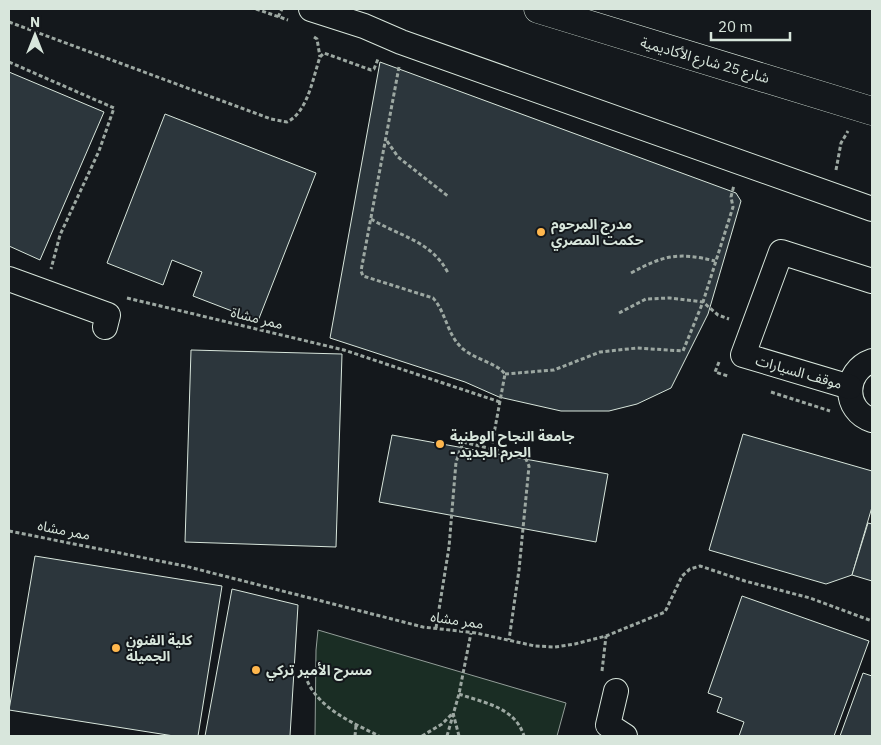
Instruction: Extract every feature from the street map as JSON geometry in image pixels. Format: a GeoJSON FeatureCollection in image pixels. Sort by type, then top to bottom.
{"type":"FeatureCollection","features":[{"type":"Feature","properties":{"kind":"street"},"geometry":{"type":"LineString","coordinates":[[311,9],[364,26],[401,51],[872,209]]}},
{"type":"Feature","properties":{"kind":"street","name":"شارع 25 شارع الأكاديمية"},"geometry":{"type":"LineString","coordinates":[[538,9],[872,111]]}},
{"type":"Feature","properties":{"kind":"street","name":"موقف السيارات"},"geometry":{"type":"LineString","coordinates":[[850,387],[743,355],[781,252],[872,281]]}},
{"type":"Feature","properties":{"kind":"street"},"geometry":{"type":"LineString","coordinates":[[9,279],[108,315],[105,327]]}},
{"type":"Feature","properties":{"kind":"street"},"geometry":{"type":"LineString","coordinates":[[872,361],[856,372],[850,387],[851,398],[856,408],[864,416],[872,420]]}},
{"type":"Feature","properties":{"kind":"street"},"geometry":{"type":"LineString","coordinates":[[616,691],[608,725],[625,736]]}},
{"type":"Feature","properties":{"kind":"path"},"geometry":{"type":"LineString","coordinates":[[278,17],[282,9]]}},
{"type":"Feature","properties":{"kind":"path"},"geometry":{"type":"LineString","coordinates":[[9,22],[271,120],[287,122],[298,114],[304,103],[320,57],[324,53],[371,70],[374,69],[381,55],[401,51],[387,140],[361,271],[363,276],[432,298],[453,338],[461,348],[486,364],[500,368],[505,374],[491,450]]}},
{"type":"Feature","properties":{"kind":"path"},"geometry":{"type":"LineString","coordinates":[[9,62],[114,108],[98,151],[60,235],[50,273],[42,270]]}},
{"type":"Feature","properties":{"kind":"path"},"geometry":{"type":"LineString","coordinates":[[387,140],[398,157],[449,197]]}},
{"type":"Feature","properties":{"kind":"path"},"geometry":{"type":"LineString","coordinates":[[371,219],[419,241],[438,257],[448,273]]}},
{"type":"Feature","properties":{"kind":"path"},"geometry":{"type":"LineString","coordinates":[[505,374],[554,370],[600,352],[637,348],[683,351],[703,302],[726,225]]}},
{"type":"Feature","properties":{"kind":"path"},"geometry":{"type":"LineString","coordinates":[[631,273],[656,260],[689,254],[715,261]]}},
{"type":"Feature","properties":{"kind":"path","name":"ممر مشاة"},"geometry":{"type":"LineString","coordinates":[[119,296],[344,350],[500,402]]}},
{"type":"Feature","properties":{"kind":"path"},"geometry":{"type":"LineString","coordinates":[[619,313],[646,299],[670,298],[703,302],[718,315],[734,321]]}},
{"type":"Feature","properties":{"kind":"path"},"geometry":{"type":"LineString","coordinates":[[436,628],[449,547],[456,462],[463,442],[525,457],[530,466],[520,570],[509,640]]}},
{"type":"Feature","properties":{"kind":"path","name":"ممر مشاه"},"geometry":{"type":"LineString","coordinates":[[9,531],[186,566],[414,624],[471,632],[535,646],[555,647],[606,636],[624,626],[665,612],[682,576],[690,568],[700,566],[810,598],[872,621]]}},
{"type":"Feature","properties":{"kind":"path"},"geometry":{"type":"LineString","coordinates":[[447,736],[459,694],[471,632]]}},
{"type":"Feature","properties":{"kind":"path"},"geometry":{"type":"LineString","coordinates":[[305,675],[313,693],[356,725],[379,736]]}},
{"type":"Feature","properties":{"kind":"path"},"geometry":{"type":"LineString","coordinates":[[459,694],[496,706],[509,714],[522,727],[524,736]]}},
{"type":"Feature","properties":{"kind":"path"},"geometry":{"type":"LineString","coordinates":[[422,736],[442,724],[453,714]]}},
{"type":"Feature","properties":{"kind":"path"},"geometry":{"type":"LineString","coordinates":[[453,714],[458,736]]}},
{"type":"Feature","properties":{"kind":"path"},"geometry":{"type":"LineString","coordinates":[[355,736],[356,725]]}},
{"type":"Feature","properties":{"kind":"green space"},"geometry":{"type":"Polygon","coordinates":[[[318,630],[566,703],[557,736],[315,736],[318,630]]]}},
{"type":"Feature","properties":{"kind":"building","name":"مدرج المرحوم حكمت المصري"},"geometry":{"type":"Polygon","coordinates":[[[380,62],[736,193],[741,201],[708,314],[671,388],[637,404],[609,411],[561,411],[499,397],[465,382],[330,338],[380,62]]]}},
{"type":"Feature","properties":{"kind":"building"},"geometry":{"type":"Polygon","coordinates":[[[9,72],[104,112],[40,260],[9,246],[9,72]]]}},
{"type":"Feature","properties":{"kind":"building"},"geometry":{"type":"Polygon","coordinates":[[[165,114],[316,173],[258,321],[193,296],[202,272],[172,260],[163,285],[107,263],[165,114]]]}},
{"type":"Feature","properties":{"kind":"building"},"geometry":{"type":"Polygon","coordinates":[[[191,350],[342,354],[336,547],[185,542],[191,350]]]}},
{"type":"Feature","properties":{"kind":"building"},"geometry":{"type":"Polygon","coordinates":[[[743,434],[872,471],[872,507],[852,575],[826,584],[709,550],[743,434]]]}},
{"type":"Feature","properties":{"kind":"building"},"geometry":{"type":"Polygon","coordinates":[[[392,435],[608,474],[596,542],[379,502],[392,435]]]}},
{"type":"Feature","properties":{"kind":"building"},"geometry":{"type":"Polygon","coordinates":[[[868,523],[872,524],[872,581],[852,575],[868,523]]]}},
{"type":"Feature","properties":{"kind":"building","name":"كلية الفنون الجميلة"},"geometry":{"type":"Polygon","coordinates":[[[35,556],[222,586],[198,736],[174,736],[9,710],[35,556]]]}},
{"type":"Feature","properties":{"kind":"building","name":"مسرح الأمير تركي"},"geometry":{"type":"Polygon","coordinates":[[[232,589],[298,605],[290,736],[205,736],[232,589]]]}},
{"type":"Feature","properties":{"kind":"building"},"geometry":{"type":"Polygon","coordinates":[[[742,596],[869,641],[834,736],[739,736],[744,722],[717,712],[722,698],[708,693],[742,596]]]}},
{"type":"Feature","properties":{"kind":"building"},"geometry":{"type":"Polygon","coordinates":[[[863,673],[872,676],[872,736],[840,736],[863,673]]]}},
{"type":"Feature","properties":{"kind":"place","name":"مدرج المرحوم حكمت المصري"},"geometry":{"type":"Point","coordinates":[541,232]}},
{"type":"Feature","properties":{"kind":"place","name":"جامعة النجاح الوطنية - الحرم الجديد"},"geometry":{"type":"Point","coordinates":[440,444]}},
{"type":"Feature","properties":{"kind":"place","name":"كلية الفنون الجميلة"},"geometry":{"type":"Point","coordinates":[116,648]}},
{"type":"Feature","properties":{"kind":"place","name":"مسرح الأمير تركي"},"geometry":{"type":"Point","coordinates":[256,670]}}]}
